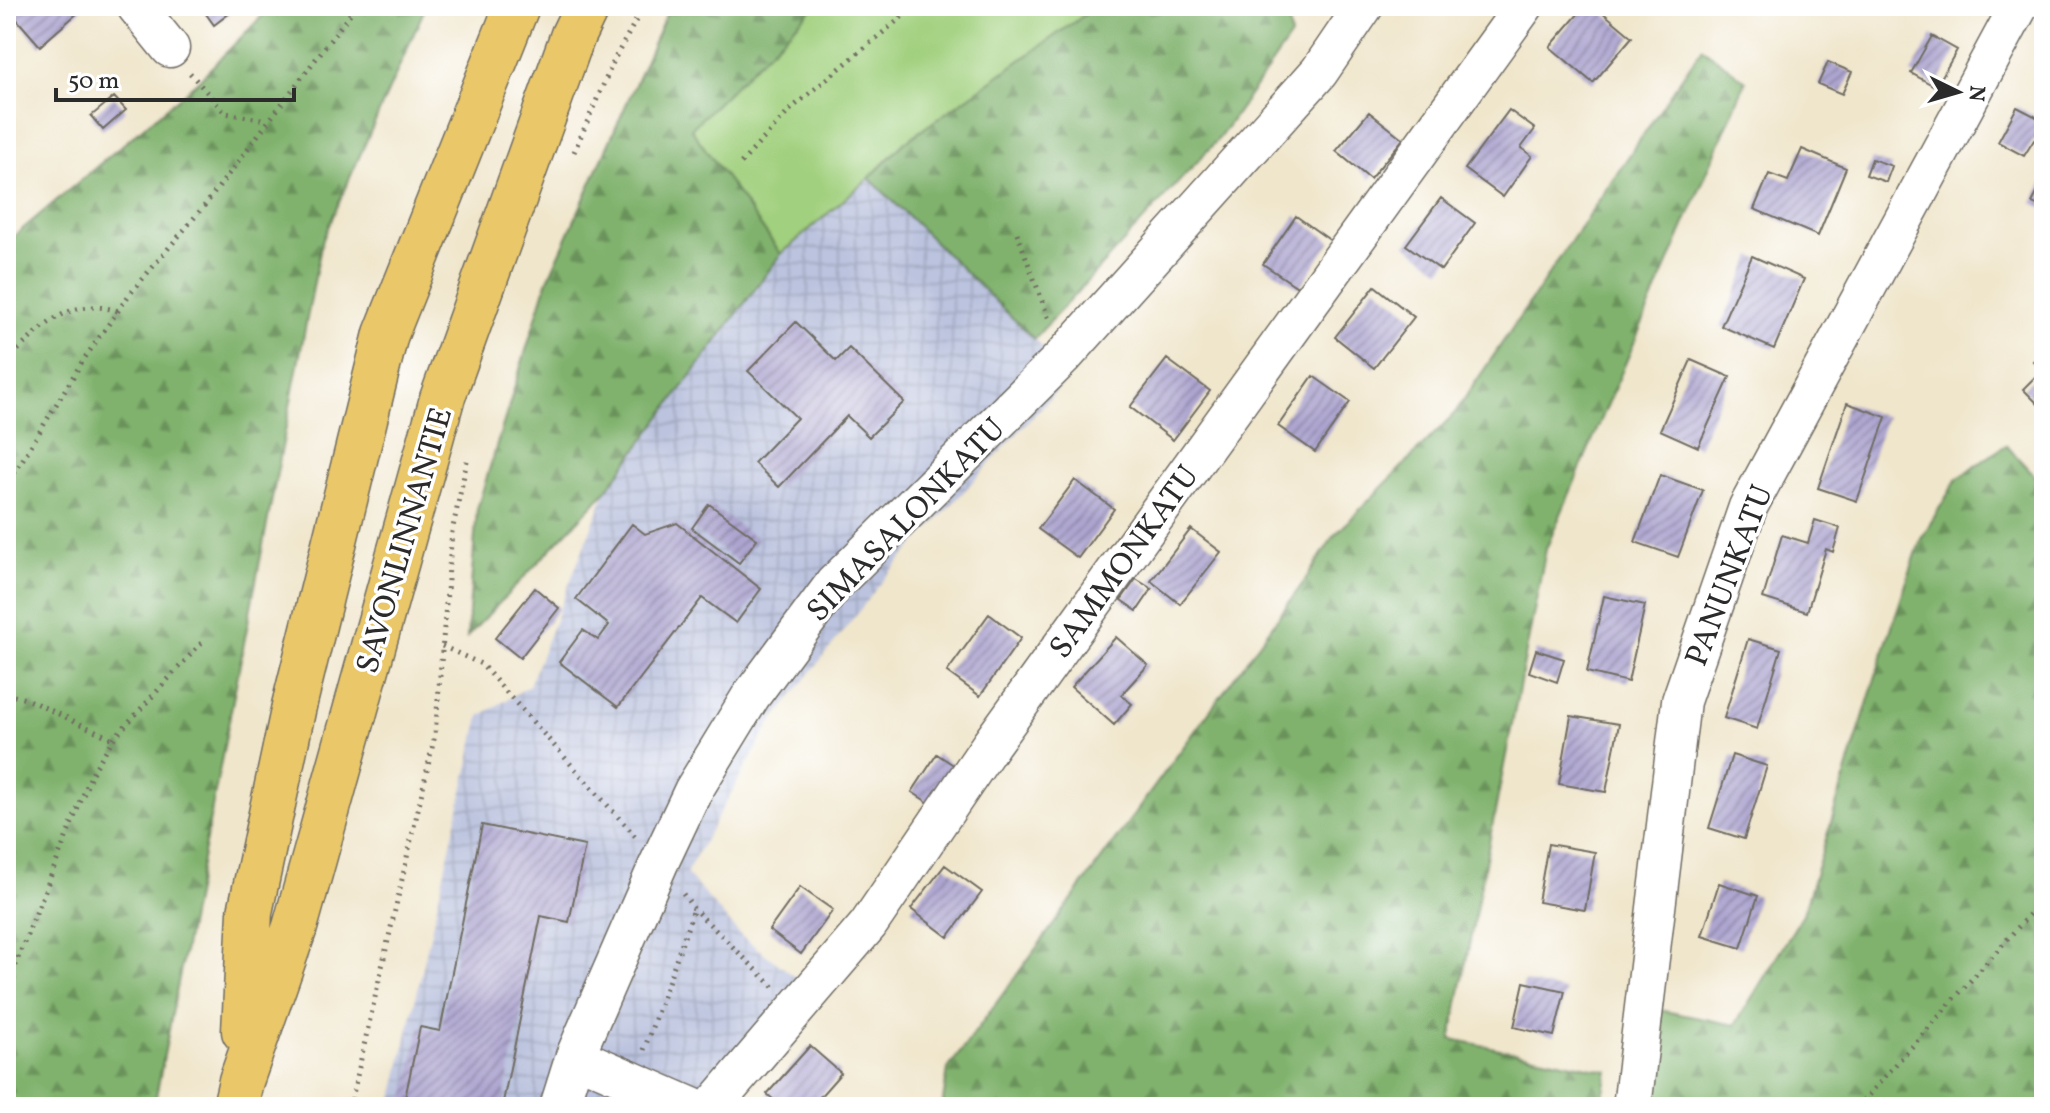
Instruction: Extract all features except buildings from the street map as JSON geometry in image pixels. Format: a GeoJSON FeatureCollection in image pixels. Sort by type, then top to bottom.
{"type":"FeatureCollection","features":[{"type":"Feature","properties":{"kind":"highway","name":"SAVONLINNANTIE"},"geometry":{"type":"LineString","coordinates":[[238,1094],[250,912],[294,706],[386,334],[517,6]]}},
{"type":"Feature","properties":{"kind":"highway","name":"SAVONLINNANTIE"},"geometry":{"type":"LineString","coordinates":[[238,1094],[295,927],[442,399],[573,35],[587,6]]}},
{"type":"Feature","properties":{"kind":"street"},"geometry":{"type":"LineString","coordinates":[[136,6],[170,48]]}},
{"type":"Feature","properties":{"kind":"street","name":"SIMASALONKATU"},"geometry":{"type":"LineString","coordinates":[[559,1107],[575,1056],[659,863],[693,791],[751,696],[834,584],[1063,357],[1319,72],[1364,6]]}},
{"type":"Feature","properties":{"kind":"street","name":"SAMMONKATU"},"geometry":{"type":"LineString","coordinates":[[712,1107],[868,925],[991,744],[1524,6]]}},
{"type":"Feature","properties":{"kind":"street","name":"PANUNKATU"},"geometry":{"type":"LineString","coordinates":[[1632,1107],[1681,701],[1748,507],[2019,6]]}},
{"type":"Feature","properties":{"kind":"street"},"geometry":{"type":"LineString","coordinates":[[575,1056],[692,1107]]}},
{"type":"Feature","properties":{"kind":"path"},"geometry":{"type":"LineString","coordinates":[[6,487],[82,362],[118,311],[205,205],[356,6]]}},
{"type":"Feature","properties":{"kind":"path"},"geometry":{"type":"LineString","coordinates":[[569,164],[615,58],[644,6]]}},
{"type":"Feature","properties":{"kind":"path"},"geometry":{"type":"LineString","coordinates":[[741,163],[792,108],[915,6]]}},
{"type":"Feature","properties":{"kind":"path"},"geometry":{"type":"LineString","coordinates":[[170,48],[225,113],[267,120]]}},
{"type":"Feature","properties":{"kind":"path"},"geometry":{"type":"LineString","coordinates":[[1017,233],[1063,357]]}},
{"type":"Feature","properties":{"kind":"path"},"geometry":{"type":"LineString","coordinates":[[6,361],[60,313],[101,305],[118,311]]}},
{"type":"Feature","properties":{"kind":"path"},"geometry":{"type":"LineString","coordinates":[[350,1107],[435,735],[452,532],[470,448]]}},
{"type":"Feature","properties":{"kind":"path"},"geometry":{"type":"LineString","coordinates":[[6,988],[92,773],[113,739],[205,639]]}},
{"type":"Feature","properties":{"kind":"path"},"geometry":{"type":"LineString","coordinates":[[442,646],[481,664],[659,863],[694,909],[796,1008]]}},
{"type":"Feature","properties":{"kind":"path"},"geometry":{"type":"LineString","coordinates":[[6,694],[26,699],[113,739]]}},
{"type":"Feature","properties":{"kind":"path"},"geometry":{"type":"LineString","coordinates":[[1858,1107],[2044,898]]}},
{"type":"Feature","properties":{"kind":"path"},"geometry":{"type":"LineString","coordinates":[[633,1081],[694,909]]}},
{"type":"Feature","properties":{"kind":"shaded area"},"geometry":{"type":"Polygon","coordinates":[[[869,178],[1073,373],[888,574],[769,726],[686,873],[741,936],[801,981],[686,1107],[391,1107],[480,716],[529,686],[606,491],[781,254],[869,178]]]}},
{"type":"Feature","properties":{"kind":"green space"},"geometry":{"type":"Polygon","coordinates":[[[272,6],[426,6],[322,241],[154,1107],[6,1107],[6,243],[197,82],[272,6]]]}},
{"type":"Feature","properties":{"kind":"green space"},"geometry":{"type":"Polygon","coordinates":[[[670,6],[815,6],[691,129],[781,254],[606,491],[467,637],[477,509],[547,282],[670,6]]]}},
{"type":"Feature","properties":{"kind":"green space"},"geometry":{"type":"Polygon","coordinates":[[[815,6],[1097,6],[905,142],[869,178],[781,254],[690,129],[815,6]]]}},
{"type":"Feature","properties":{"kind":"green space"},"geometry":{"type":"Polygon","coordinates":[[[1097,6],[1287,6],[1291,36],[1220,137],[1034,339],[869,178],[905,142],[1097,6]]]}},
{"type":"Feature","properties":{"kind":"green space"},"geometry":{"type":"Polygon","coordinates":[[[1702,48],[1746,81],[1546,549],[1451,1039],[1608,1071],[1601,1107],[942,1107],[948,1069],[1301,586],[1334,536],[1454,414],[1702,48]]]}},
{"type":"Feature","properties":{"kind":"green space"},"geometry":{"type":"Polygon","coordinates":[[[2006,445],[2044,486],[2044,1107],[1647,1107],[1659,1010],[1735,1025],[1803,914],[1921,539],[1957,479],[2006,445]]]}}]}
